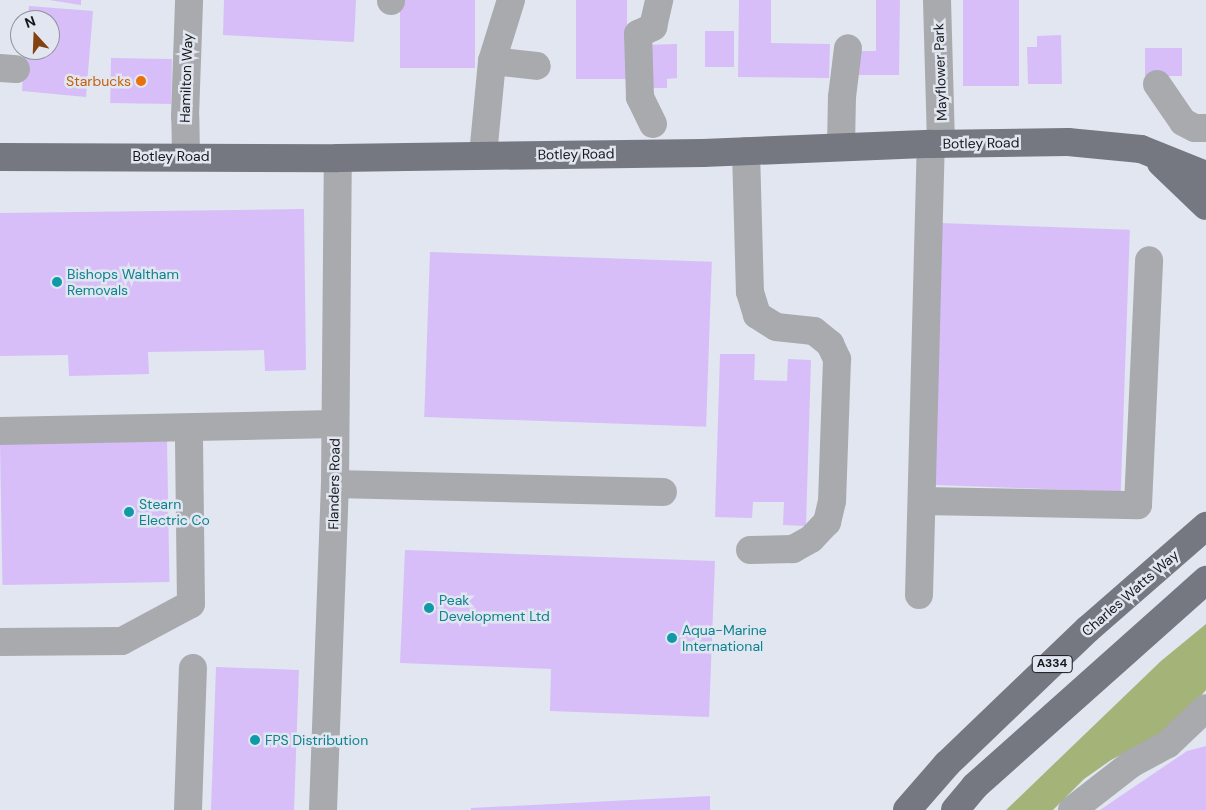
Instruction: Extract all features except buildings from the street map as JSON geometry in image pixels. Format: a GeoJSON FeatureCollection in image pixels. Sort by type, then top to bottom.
{"type":"FeatureCollection","features":[{"type":"Feature","properties":{"kind":"main road","name":"Botley Road"},"geometry":{"type":"LineString","coordinates":[[0,157],[186,156],[338,158],[746,151],[936,144],[1068,142],[1141,149],[1206,176]]}},
{"type":"Feature","properties":{"kind":"main road","name":"Botley Road"},"geometry":{"type":"LineString","coordinates":[[1150,154],[1206,206]]}},
{"type":"Feature","properties":{"kind":"main road","name":"Charles Watts Way"},"geometry":{"type":"LineString","coordinates":[[907,810],[947,764],[1088,629],[1206,526]]}},
{"type":"Feature","properties":{"kind":"main road","name":"A334"},"geometry":{"type":"LineString","coordinates":[[955,810],[975,786],[1206,580]]}},
{"type":"Feature","properties":{"kind":"street","name":"Hamilton Way"},"geometry":{"type":"LineString","coordinates":[[186,156],[185,110],[189,0]]}},
{"type":"Feature","properties":{"kind":"street"},"geometry":{"type":"LineString","coordinates":[[483,155],[492,61],[511,0]]}},
{"type":"Feature","properties":{"kind":"street"},"geometry":{"type":"LineString","coordinates":[[653,124],[640,97],[638,34],[654,27],[659,0]]}},
{"type":"Feature","properties":{"kind":"street","name":"Mayflower Park"},"geometry":{"type":"LineString","coordinates":[[919,595],[936,144],[937,0]]}},
{"type":"Feature","properties":{"kind":"street"},"geometry":{"type":"LineString","coordinates":[[841,147],[842,97],[848,48]]}},
{"type":"Feature","properties":{"kind":"street"},"geometry":{"type":"LineString","coordinates":[[492,61],[537,66]]}},
{"type":"Feature","properties":{"kind":"street"},"geometry":{"type":"LineString","coordinates":[[1158,84],[1183,122],[1195,128],[1206,128]]}},
{"type":"Feature","properties":{"kind":"street"},"geometry":{"type":"LineString","coordinates":[[650,153],[655,94]]}},
{"type":"Feature","properties":{"kind":"street"},"geometry":{"type":"LineString","coordinates":[[746,151],[750,292],[757,315],[776,327],[814,331],[830,344],[838,359],[832,501],[827,522],[811,539],[793,550],[750,550]]}},
{"type":"Feature","properties":{"kind":"street","name":"Flanders Road"},"geometry":{"type":"LineString","coordinates":[[323,810],[335,484],[334,424],[338,158]]}},
{"type":"Feature","properties":{"kind":"street"},"geometry":{"type":"LineString","coordinates":[[922,501],[1138,505],[1149,260]]}},
{"type":"Feature","properties":{"kind":"street"},"geometry":{"type":"LineString","coordinates":[[0,431],[334,424]]}},
{"type":"Feature","properties":{"kind":"street"},"geometry":{"type":"LineString","coordinates":[[0,642],[122,641],[191,604],[189,428]]}},
{"type":"Feature","properties":{"kind":"street"},"geometry":{"type":"LineString","coordinates":[[335,484],[663,492]]}},
{"type":"Feature","properties":{"kind":"street"},"geometry":{"type":"LineString","coordinates":[[188,810],[194,668]]}},
{"type":"Feature","properties":{"kind":"street"},"geometry":{"type":"LineString","coordinates":[[1072,810],[1131,764],[1168,744],[1206,708]]}},
{"type":"Feature","properties":{"kind":"green space"},"geometry":{"type":"Polygon","coordinates":[[[1206,624],[1206,690],[1189,709],[1160,734],[1111,760],[1084,779],[1053,810],[1006,810],[1161,661],[1206,624]]]}},
{"type":"Feature","properties":{"kind":"place","name":"Starbucks"},"geometry":{"type":"Point","coordinates":[141,81]}},
{"type":"Feature","properties":{"kind":"place","name":"Bishops Waltham Removals"},"geometry":{"type":"Point","coordinates":[57,282]}},
{"type":"Feature","properties":{"kind":"place","name":"Stearn Electric Co"},"geometry":{"type":"Point","coordinates":[129,512]}},
{"type":"Feature","properties":{"kind":"place","name":"Peak Development Ltd"},"geometry":{"type":"Point","coordinates":[429,608]}},
{"type":"Feature","properties":{"kind":"place","name":"Aqua-Marine International"},"geometry":{"type":"Point","coordinates":[672,638]}},
{"type":"Feature","properties":{"kind":"place","name":"FPS Distribution"},"geometry":{"type":"Point","coordinates":[255,740]}}]}
